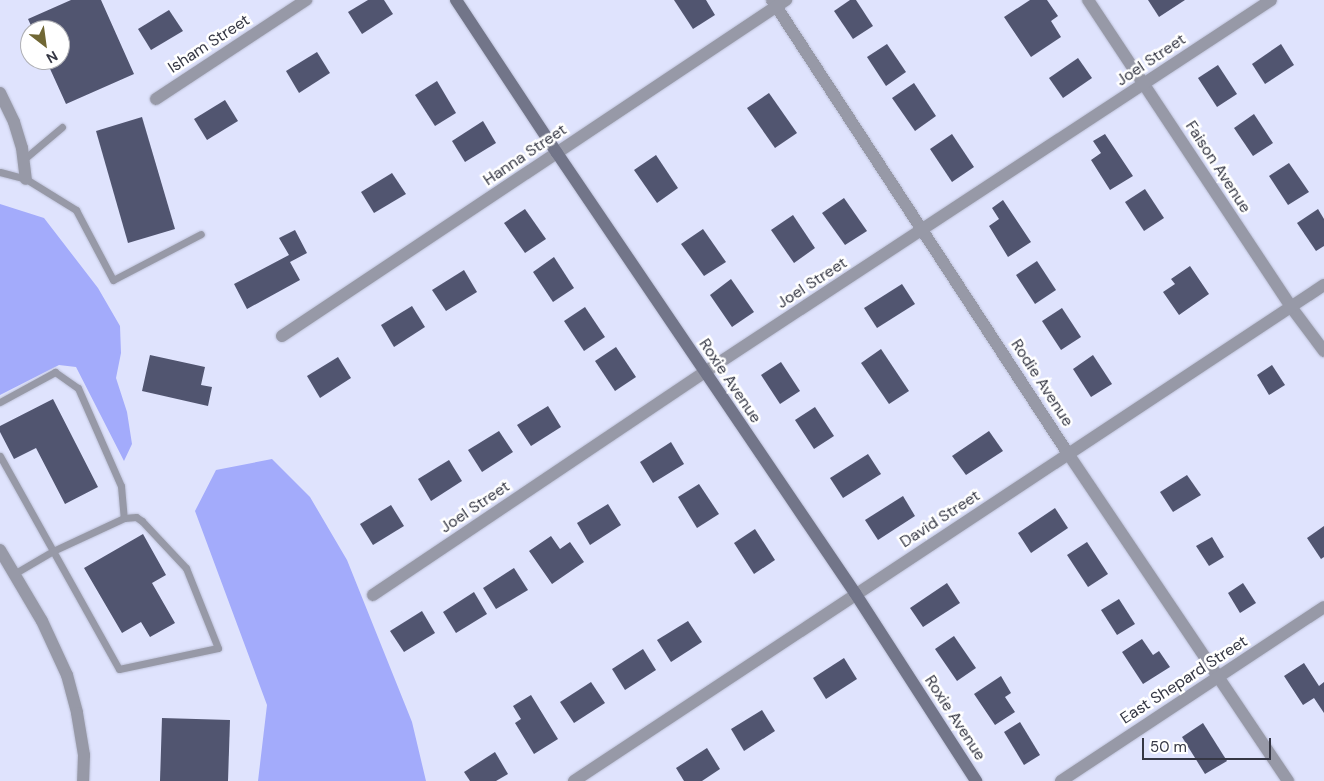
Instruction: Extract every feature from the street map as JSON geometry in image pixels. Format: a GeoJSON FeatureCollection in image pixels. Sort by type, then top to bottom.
{"type":"FeatureCollection","features":[{"type":"Feature","properties":{"kind":"street","name":"Isham Street"},"geometry":{"type":"LineString","coordinates":[[156,99],[306,0]]}},
{"type":"Feature","properties":{"kind":"street","name":"Roxie Avenue"},"geometry":{"type":"LineString","coordinates":[[456,0],[557,153],[855,593],[976,781]]}},
{"type":"Feature","properties":{"kind":"street","name":"Faison Avenue"},"geometry":{"type":"LineString","coordinates":[[1088,0],[1291,307],[1324,351]]}},
{"type":"Feature","properties":{"kind":"street","name":"Joel Street"},"geometry":{"type":"LineString","coordinates":[[373,595],[705,372],[1271,0]]}},
{"type":"Feature","properties":{"kind":"street","name":"Hanna Street"},"geometry":{"type":"LineString","coordinates":[[282,336],[557,153],[778,2]]}},
{"type":"Feature","properties":{"kind":"street","name":"Rodie Avenue"},"geometry":{"type":"LineString","coordinates":[[778,2],[922,230],[1069,455],[1288,781]]}},
{"type":"Feature","properties":{"kind":"street"},"geometry":{"type":"LineString","coordinates":[[0,93],[14,122],[26,179]]}},
{"type":"Feature","properties":{"kind":"street","name":"David Street"},"geometry":{"type":"LineString","coordinates":[[574,781],[855,593],[1069,455],[1324,285]]}},
{"type":"Feature","properties":{"kind":"street"},"geometry":{"type":"LineString","coordinates":[[0,550],[42,621],[67,675],[77,713],[84,755],[82,781]]}},
{"type":"Feature","properties":{"kind":"street","name":"East Shepard Street"},"geometry":{"type":"LineString","coordinates":[[1061,781],[1324,607]]}},
{"type":"Feature","properties":{"kind":"lane"},"geometry":{"type":"LineString","coordinates":[[23,160],[62,127]]}},
{"type":"Feature","properties":{"kind":"lane"},"geometry":{"type":"LineString","coordinates":[[0,172],[26,179],[76,210],[113,280],[200,234]]}},
{"type":"Feature","properties":{"kind":"lane"},"geometry":{"type":"LineString","coordinates":[[0,402],[55,372],[78,388],[121,486],[124,518]]}},
{"type":"Feature","properties":{"kind":"lane"},"geometry":{"type":"LineString","coordinates":[[0,456],[53,551],[119,669],[218,648],[186,568],[136,517],[124,518],[53,551],[14,574]]}},
{"type":"Feature","properties":{"kind":"shaded area"},"geometry":{"type":"Polygon","coordinates":[[[0,204],[44,218],[98,288],[120,326],[121,353],[116,378],[127,412],[132,444],[124,461],[76,367],[59,365],[0,395],[0,204]]]}},
{"type":"Feature","properties":{"kind":"shaded area"},"geometry":{"type":"Polygon","coordinates":[[[272,459],[310,497],[347,560],[412,722],[426,781],[258,781],[267,705],[195,511],[216,470],[272,459]]]}},
{"type":"Feature","properties":{"kind":"building"},"geometry":{"type":"Polygon","coordinates":[[[71,0],[101,0],[134,74],[66,104],[51,70],[70,70],[70,20],[28,19],[71,0]]]}},
{"type":"Feature","properties":{"kind":"building"},"geometry":{"type":"Polygon","coordinates":[[[368,0],[384,0],[393,14],[362,34],[348,12],[368,0]]]}},
{"type":"Feature","properties":{"kind":"building"},"geometry":{"type":"Polygon","coordinates":[[[674,0],[706,0],[715,15],[693,29],[674,0]]]}},
{"type":"Feature","properties":{"kind":"building"},"geometry":{"type":"Polygon","coordinates":[[[850,0],[856,0],[873,26],[853,39],[834,11],[850,0]]]}},
{"type":"Feature","properties":{"kind":"building"},"geometry":{"type":"Polygon","coordinates":[[[1030,0],[1047,0],[1058,16],[1051,21],[1061,37],[1031,57],[1004,17],[1030,0]]]}},
{"type":"Feature","properties":{"kind":"building"},"geometry":{"type":"Polygon","coordinates":[[[1148,0],[1185,0],[1159,17],[1148,0]]]}},
{"type":"Feature","properties":{"kind":"building"},"geometry":{"type":"Polygon","coordinates":[[[169,10],[183,31],[151,50],[138,29],[169,10]]]}},
{"type":"Feature","properties":{"kind":"building"},"geometry":{"type":"Polygon","coordinates":[[[887,44],[906,72],[886,86],[867,57],[887,44]]]}},
{"type":"Feature","properties":{"kind":"building"},"geometry":{"type":"Polygon","coordinates":[[[1281,44],[1294,65],[1265,84],[1252,64],[1281,44]]]}},
{"type":"Feature","properties":{"kind":"building"},"geometry":{"type":"Polygon","coordinates":[[[317,52],[330,73],[299,93],[286,71],[317,52]]]}},
{"type":"Feature","properties":{"kind":"building"},"geometry":{"type":"Polygon","coordinates":[[[1078,58],[1092,78],[1063,98],[1049,78],[1078,58]]]}},
{"type":"Feature","properties":{"kind":"building"},"geometry":{"type":"Polygon","coordinates":[[[1218,65],[1237,94],[1217,107],[1198,78],[1218,65]]]}},
{"type":"Feature","properties":{"kind":"building"},"geometry":{"type":"Polygon","coordinates":[[[437,81],[456,113],[435,126],[415,95],[437,81]]]}},
{"type":"Feature","properties":{"kind":"building"},"geometry":{"type":"Polygon","coordinates":[[[914,83],[936,116],[915,131],[892,98],[914,83]]]}},
{"type":"Feature","properties":{"kind":"building"},"geometry":{"type":"Polygon","coordinates":[[[769,93],[797,133],[775,148],[747,108],[769,93]]]}},
{"type":"Feature","properties":{"kind":"building"},"geometry":{"type":"Polygon","coordinates":[[[225,100],[238,121],[207,140],[194,119],[225,100]]]}},
{"type":"Feature","properties":{"kind":"building"},"geometry":{"type":"Polygon","coordinates":[[[1254,114],[1273,143],[1253,156],[1234,128],[1254,114]]]}},
{"type":"Feature","properties":{"kind":"building"},"geometry":{"type":"Polygon","coordinates":[[[142,117],[175,229],[128,243],[96,131],[142,117]]]}},
{"type":"Feature","properties":{"kind":"building"},"geometry":{"type":"Polygon","coordinates":[[[483,121],[496,143],[465,162],[452,141],[483,121]]]}},
{"type":"Feature","properties":{"kind":"building"},"geometry":{"type":"Polygon","coordinates":[[[952,134],[974,167],[952,182],[930,149],[952,134]]]}},
{"type":"Feature","properties":{"kind":"building"},"geometry":{"type":"Polygon","coordinates":[[[1105,134],[1133,176],[1110,190],[1091,160],[1101,153],[1093,141],[1105,134]]]}},
{"type":"Feature","properties":{"kind":"building"},"geometry":{"type":"Polygon","coordinates":[[[656,155],[678,188],[657,203],[634,170],[656,155]]]}},
{"type":"Feature","properties":{"kind":"building"},"geometry":{"type":"Polygon","coordinates":[[[1289,163],[1309,192],[1288,205],[1269,176],[1289,163]]]}},
{"type":"Feature","properties":{"kind":"building"},"geometry":{"type":"Polygon","coordinates":[[[392,173],[406,194],[374,213],[361,192],[392,173]]]}},
{"type":"Feature","properties":{"kind":"building"},"geometry":{"type":"Polygon","coordinates":[[[1145,189],[1164,218],[1144,231],[1125,202],[1145,189]]]}},
{"type":"Feature","properties":{"kind":"building"},"geometry":{"type":"Polygon","coordinates":[[[844,198],[867,231],[845,245],[822,213],[844,198]]]}},
{"type":"Feature","properties":{"kind":"building"},"geometry":{"type":"Polygon","coordinates":[[[1003,200],[1031,242],[1008,257],[989,226],[999,219],[992,208],[1003,200]]]}},
{"type":"Feature","properties":{"kind":"building"},"geometry":{"type":"Polygon","coordinates":[[[525,209],[546,239],[525,253],[504,223],[525,209]]]}},
{"type":"Feature","properties":{"kind":"building"},"geometry":{"type":"Polygon","coordinates":[[[1318,209],[1324,219],[1324,246],[1316,251],[1297,223],[1318,209]]]}},
{"type":"Feature","properties":{"kind":"building"},"geometry":{"type":"Polygon","coordinates":[[[793,215],[815,248],[794,263],[771,230],[793,215]]]}},
{"type":"Feature","properties":{"kind":"building"},"geometry":{"type":"Polygon","coordinates":[[[703,229],[726,262],[704,276],[681,244],[703,229]]]}},
{"type":"Feature","properties":{"kind":"building"},"geometry":{"type":"Polygon","coordinates":[[[295,230],[307,253],[290,262],[300,280],[247,309],[234,284],[289,255],[279,238],[295,230]]]}},
{"type":"Feature","properties":{"kind":"building"},"geometry":{"type":"Polygon","coordinates":[[[554,257],[574,288],[553,302],[533,272],[554,257]]]}},
{"type":"Feature","properties":{"kind":"building"},"geometry":{"type":"Polygon","coordinates":[[[1037,261],[1056,290],[1035,304],[1016,275],[1037,261]]]}},
{"type":"Feature","properties":{"kind":"building"},"geometry":{"type":"Polygon","coordinates":[[[1190,266],[1209,294],[1179,315],[1163,292],[1175,284],[1171,279],[1190,266]]]}},
{"type":"Feature","properties":{"kind":"building"},"geometry":{"type":"Polygon","coordinates":[[[464,270],[477,292],[446,311],[432,290],[464,270]]]}},
{"type":"Feature","properties":{"kind":"building"},"geometry":{"type":"Polygon","coordinates":[[[731,279],[754,312],[732,327],[710,295],[731,279]]]}},
{"type":"Feature","properties":{"kind":"building"},"geometry":{"type":"Polygon","coordinates":[[[902,284],[915,304],[877,328],[864,308],[902,284]]]}},
{"type":"Feature","properties":{"kind":"building"},"geometry":{"type":"Polygon","coordinates":[[[412,306],[425,327],[394,347],[381,325],[412,306]]]}},
{"type":"Feature","properties":{"kind":"building"},"geometry":{"type":"Polygon","coordinates":[[[585,307],[605,337],[584,351],[564,321],[585,307]]]}},
{"type":"Feature","properties":{"kind":"building"},"geometry":{"type":"Polygon","coordinates":[[[1062,308],[1081,337],[1061,350],[1042,321],[1062,308]]]}},
{"type":"Feature","properties":{"kind":"building"},"geometry":{"type":"Polygon","coordinates":[[[616,347],[636,377],[615,391],[595,361],[616,347]]]}},
{"type":"Feature","properties":{"kind":"building"},"geometry":{"type":"Polygon","coordinates":[[[881,349],[909,391],[889,404],[861,363],[881,349]]]}},
{"type":"Feature","properties":{"kind":"building"},"geometry":{"type":"Polygon","coordinates":[[[150,355],[205,367],[201,385],[212,387],[208,406],[142,391],[150,355]]]}},
{"type":"Feature","properties":{"kind":"building"},"geometry":{"type":"Polygon","coordinates":[[[1093,355],[1112,384],[1091,397],[1073,369],[1093,355]]]}},
{"type":"Feature","properties":{"kind":"building"},"geometry":{"type":"Polygon","coordinates":[[[338,357],[351,378],[320,398],[307,376],[338,357]]]}},
{"type":"Feature","properties":{"kind":"building"},"geometry":{"type":"Polygon","coordinates":[[[781,362],[800,391],[780,404],[761,375],[781,362]]]}},
{"type":"Feature","properties":{"kind":"building"},"geometry":{"type":"Polygon","coordinates":[[[1272,365],[1285,385],[1269,395],[1257,375],[1272,365]]]}},
{"type":"Feature","properties":{"kind":"building"},"geometry":{"type":"Polygon","coordinates":[[[53,399],[98,487],[65,504],[36,448],[14,459],[0,432],[0,426],[53,399]]]}},
{"type":"Feature","properties":{"kind":"building"},"geometry":{"type":"Polygon","coordinates":[[[548,406],[561,427],[531,446],[517,425],[548,406]]]}},
{"type":"Feature","properties":{"kind":"building"},"geometry":{"type":"Polygon","coordinates":[[[815,407],[834,436],[814,449],[795,420],[815,407]]]}},
{"type":"Feature","properties":{"kind":"building"},"geometry":{"type":"Polygon","coordinates":[[[499,431],[513,452],[482,472],[468,450],[499,431]]]}},
{"type":"Feature","properties":{"kind":"building"},"geometry":{"type":"Polygon","coordinates":[[[989,431],[1003,451],[966,475],[952,456],[989,431]]]}},
{"type":"Feature","properties":{"kind":"building"},"geometry":{"type":"Polygon","coordinates":[[[671,442],[684,464],[653,483],[640,462],[671,442]]]}},
{"type":"Feature","properties":{"kind":"building"},"geometry":{"type":"Polygon","coordinates":[[[868,454],[881,474],[843,498],[830,478],[868,454]]]}},
{"type":"Feature","properties":{"kind":"building"},"geometry":{"type":"Polygon","coordinates":[[[449,460],[462,481],[431,501],[418,479],[449,460]]]}},
{"type":"Feature","properties":{"kind":"building"},"geometry":{"type":"Polygon","coordinates":[[[1187,475],[1201,495],[1173,512],[1160,492],[1187,475]]]}},
{"type":"Feature","properties":{"kind":"building"},"geometry":{"type":"Polygon","coordinates":[[[699,484],[719,514],[697,528],[678,497],[699,484]]]}},
{"type":"Feature","properties":{"kind":"building"},"geometry":{"type":"Polygon","coordinates":[[[903,496],[915,516],[878,540],[865,520],[903,496]]]}},
{"type":"Feature","properties":{"kind":"building"},"geometry":{"type":"Polygon","coordinates":[[[608,504],[621,525],[590,545],[577,523],[608,504]]]}},
{"type":"Feature","properties":{"kind":"building"},"geometry":{"type":"Polygon","coordinates":[[[391,505],[404,526],[373,545],[360,524],[391,505]]]}},
{"type":"Feature","properties":{"kind":"building"},"geometry":{"type":"Polygon","coordinates":[[[1055,508],[1068,528],[1031,553],[1018,533],[1055,508]]]}},
{"type":"Feature","properties":{"kind":"building"},"geometry":{"type":"Polygon","coordinates":[[[1324,526],[1324,557],[1321,559],[1307,538],[1324,526]]]}},
{"type":"Feature","properties":{"kind":"building"},"geometry":{"type":"Polygon","coordinates":[[[755,529],[775,560],[754,574],[734,543],[755,529]]]}},
{"type":"Feature","properties":{"kind":"building"},"geometry":{"type":"Polygon","coordinates":[[[143,534],[166,575],[152,583],[175,623],[150,637],[141,622],[122,633],[84,568],[143,534]]]}},
{"type":"Feature","properties":{"kind":"building"},"geometry":{"type":"Polygon","coordinates":[[[551,536],[560,549],[570,542],[584,562],[552,584],[529,551],[551,536]]]}},
{"type":"Feature","properties":{"kind":"building"},"geometry":{"type":"Polygon","coordinates":[[[1212,537],[1224,557],[1209,566],[1196,546],[1212,537]]]}},
{"type":"Feature","properties":{"kind":"building"},"geometry":{"type":"Polygon","coordinates":[[[1087,542],[1108,574],[1088,587],[1067,555],[1087,542]]]}},
{"type":"Feature","properties":{"kind":"building"},"geometry":{"type":"Polygon","coordinates":[[[514,568],[528,590],[496,609],[483,588],[514,568]]]}},
{"type":"Feature","properties":{"kind":"building"},"geometry":{"type":"Polygon","coordinates":[[[947,583],[960,603],[923,627],[910,608],[947,583]]]}},
{"type":"Feature","properties":{"kind":"building"},"geometry":{"type":"Polygon","coordinates":[[[1243,583],[1256,603],[1240,613],[1228,593],[1243,583]]]}},
{"type":"Feature","properties":{"kind":"building"},"geometry":{"type":"Polygon","coordinates":[[[474,592],[487,614],[456,633],[443,612],[474,592]]]}},
{"type":"Feature","properties":{"kind":"building"},"geometry":{"type":"Polygon","coordinates":[[[1119,599],[1135,624],[1117,635],[1101,610],[1119,599]]]}},
{"type":"Feature","properties":{"kind":"building"},"geometry":{"type":"Polygon","coordinates":[[[422,611],[435,633],[404,652],[390,631],[422,611]]]}},
{"type":"Feature","properties":{"kind":"building"},"geometry":{"type":"Polygon","coordinates":[[[688,621],[702,642],[671,662],[657,640],[688,621]]]}},
{"type":"Feature","properties":{"kind":"building"},"geometry":{"type":"Polygon","coordinates":[[[954,636],[976,668],[957,681],[935,649],[954,636]]]}},
{"type":"Feature","properties":{"kind":"building"},"geometry":{"type":"Polygon","coordinates":[[[1142,639],[1153,655],[1159,651],[1170,667],[1143,684],[1122,652],[1142,639]]]}},
{"type":"Feature","properties":{"kind":"building"},"geometry":{"type":"Polygon","coordinates":[[[643,649],[656,670],[625,690],[612,669],[643,649]]]}},
{"type":"Feature","properties":{"kind":"building"},"geometry":{"type":"Polygon","coordinates":[[[844,658],[857,679],[826,699],[813,678],[844,658]]]}},
{"type":"Feature","properties":{"kind":"building"},"geometry":{"type":"Polygon","coordinates":[[[1304,663],[1319,686],[1324,682],[1324,713],[1314,698],[1303,705],[1284,676],[1304,663]]]}},
{"type":"Feature","properties":{"kind":"building"},"geometry":{"type":"Polygon","coordinates":[[[1001,676],[1011,693],[1005,697],[1015,712],[995,725],[974,694],[1001,676]]]}},
{"type":"Feature","properties":{"kind":"building"},"geometry":{"type":"Polygon","coordinates":[[[591,682],[605,703],[574,723],[560,702],[591,682]]]}},
{"type":"Feature","properties":{"kind":"building"},"geometry":{"type":"Polygon","coordinates":[[[531,695],[558,739],[534,754],[515,723],[521,719],[513,706],[531,695]]]}},
{"type":"Feature","properties":{"kind":"building"},"geometry":{"type":"Polygon","coordinates":[[[762,710],[775,731],[744,751],[731,729],[762,710]]]}},
{"type":"Feature","properties":{"kind":"building"},"geometry":{"type":"Polygon","coordinates":[[[162,718],[230,720],[228,781],[160,781],[162,718]]]}},
{"type":"Feature","properties":{"kind":"building"},"geometry":{"type":"Polygon","coordinates":[[[1020,722],[1040,755],[1024,765],[1004,732],[1020,722]]]}},
{"type":"Feature","properties":{"kind":"building"},"geometry":{"type":"Polygon","coordinates":[[[1203,723],[1227,761],[1205,774],[1182,737],[1203,723]]]}},
{"type":"Feature","properties":{"kind":"building"},"geometry":{"type":"Polygon","coordinates":[[[707,748],[720,769],[702,781],[684,781],[676,768],[707,748]]]}},
{"type":"Feature","properties":{"kind":"building"},"geometry":{"type":"Polygon","coordinates":[[[495,752],[508,774],[496,781],[470,781],[464,772],[495,752]]]}}]}
